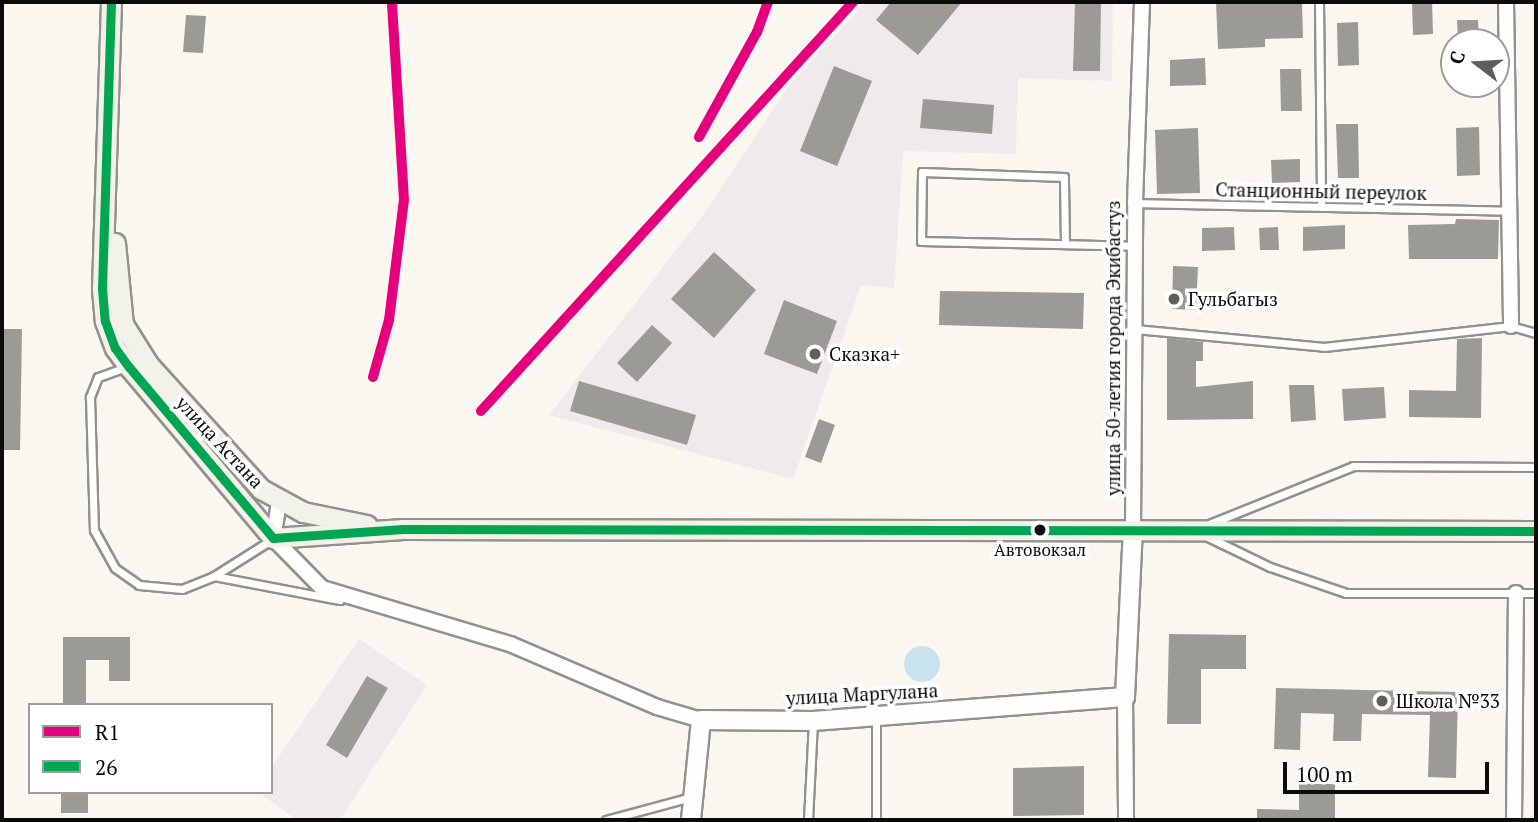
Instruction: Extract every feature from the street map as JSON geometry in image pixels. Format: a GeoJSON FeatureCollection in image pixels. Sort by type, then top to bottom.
{"type":"FeatureCollection","features":[{"type":"Feature","properties":{"kind":"main road","name":"улица Астана"},"geometry":{"type":"LineString","coordinates":[[111,2],[109,147],[118,299],[123,324],[138,365],[272,538]]}},
{"type":"Feature","properties":{"kind":"main road","name":"улица Астана"},"geometry":{"type":"LineString","coordinates":[[138,365],[261,489],[279,502],[330,521],[403,529]]}},
{"type":"Feature","properties":{"kind":"main road"},"geometry":{"type":"LineString","coordinates":[[272,538],[403,529],[1536,531]]}},
{"type":"Feature","properties":{"kind":"street","name":"улица 50-летия города Экибастуз"},"geometry":{"type":"LineString","coordinates":[[1126,820],[1125,697],[1133,530],[1135,203],[1142,2]]}},
{"type":"Feature","properties":{"kind":"street"},"geometry":{"type":"LineString","coordinates":[[1506,2],[1507,211],[1511,326]]}},
{"type":"Feature","properties":{"kind":"street"},"geometry":{"type":"LineString","coordinates":[[279,502],[272,538],[322,588],[365,605],[510,644],[657,707],[701,720],[691,797],[691,820]]}},
{"type":"Feature","properties":{"kind":"street"},"geometry":{"type":"LineString","coordinates":[[1514,820],[1516,593]]}},
{"type":"Feature","properties":{"kind":"street","name":"улица Маргулана"},"geometry":{"type":"LineString","coordinates":[[701,720],[813,721],[1125,697]]}},
{"type":"Feature","properties":{"kind":"lane"},"geometry":{"type":"LineString","coordinates":[[1319,2],[1321,207]]}},
{"type":"Feature","properties":{"kind":"lane"},"geometry":{"type":"LineString","coordinates":[[1065,244],[1064,177],[922,172],[921,241],[1135,246]]}},
{"type":"Feature","properties":{"kind":"lane","name":"Станционный переулок"},"geometry":{"type":"LineString","coordinates":[[1135,203],[1507,211]]}},
{"type":"Feature","properties":{"kind":"lane"},"geometry":{"type":"LineString","coordinates":[[1134,329],[1324,347],[1511,326],[1536,333]]}},
{"type":"Feature","properties":{"kind":"lane"},"geometry":{"type":"LineString","coordinates":[[138,365],[102,374],[90,391],[93,516],[99,544],[115,568],[153,589],[182,589],[214,576],[272,538]]}},
{"type":"Feature","properties":{"kind":"lane"},"geometry":{"type":"LineString","coordinates":[[1195,530],[1353,466],[1536,467]]}},
{"type":"Feature","properties":{"kind":"lane"},"geometry":{"type":"LineString","coordinates":[[1195,530],[1270,567],[1346,593],[1536,593]]}},
{"type":"Feature","properties":{"kind":"lane"},"geometry":{"type":"LineString","coordinates":[[214,576],[365,605]]}},
{"type":"Feature","properties":{"kind":"lane"},"geometry":{"type":"LineString","coordinates":[[876,716],[876,820]]}},
{"type":"Feature","properties":{"kind":"lane"},"geometry":{"type":"LineString","coordinates":[[808,820],[813,721]]}},
{"type":"Feature","properties":{"kind":"lane"},"geometry":{"type":"LineString","coordinates":[[606,820],[691,797]]}},
{"type":"Feature","properties":{"kind":"shaded area"},"geometry":{"type":"Polygon","coordinates":[[[866,2],[1113,2],[1112,81],[1018,78],[1016,154],[903,151],[894,288],[861,285],[793,479],[549,415],[704,214],[791,83],[866,2]]]}},
{"type":"Feature","properties":{"kind":"shaded area"},"geometry":{"type":"Polygon","coordinates":[[[359,639],[427,685],[340,820],[297,820],[261,794],[273,794],[273,765],[359,639]]]}},
{"type":"Feature","properties":{"kind":"water"},"geometry":{"type":"Polygon","coordinates":[[[922,646],[935,651],[940,664],[935,677],[922,682],[909,677],[904,664],[909,651],[922,646]]]}},
{"type":"Feature","properties":{"kind":"building"},"geometry":{"type":"Polygon","coordinates":[[[891,2],[962,2],[918,55],[876,20],[891,2]]]}},
{"type":"Feature","properties":{"kind":"building"},"geometry":{"type":"Polygon","coordinates":[[[1075,2],[1101,2],[1100,71],[1073,71],[1075,2]]]}},
{"type":"Feature","properties":{"kind":"building"},"geometry":{"type":"Polygon","coordinates":[[[1216,2],[1302,2],[1303,38],[1265,39],[1265,47],[1218,49],[1216,2]]]}},
{"type":"Feature","properties":{"kind":"building"},"geometry":{"type":"Polygon","coordinates":[[[1412,2],[1432,2],[1433,34],[1413,35],[1412,2]]]}},
{"type":"Feature","properties":{"kind":"building"},"geometry":{"type":"Polygon","coordinates":[[[186,15],[206,16],[203,53],[183,52],[186,15]]]}},
{"type":"Feature","properties":{"kind":"building"},"geometry":{"type":"Polygon","coordinates":[[[1457,20],[1478,20],[1478,28],[1457,28],[1457,20]]]}},
{"type":"Feature","properties":{"kind":"building"},"geometry":{"type":"Polygon","coordinates":[[[1358,22],[1359,65],[1338,66],[1337,23],[1358,22]]]}},
{"type":"Feature","properties":{"kind":"building"},"geometry":{"type":"Polygon","coordinates":[[[1205,58],[1206,85],[1170,86],[1170,60],[1205,58]]]}},
{"type":"Feature","properties":{"kind":"building"},"geometry":{"type":"Polygon","coordinates":[[[834,66],[872,81],[837,166],[800,151],[834,66]]]}},
{"type":"Feature","properties":{"kind":"building"},"geometry":{"type":"Polygon","coordinates":[[[1280,69],[1301,69],[1302,111],[1281,111],[1280,69]]]}},
{"type":"Feature","properties":{"kind":"building"},"geometry":{"type":"Polygon","coordinates":[[[923,99],[994,105],[992,134],[920,128],[923,99]]]}},
{"type":"Feature","properties":{"kind":"building"},"geometry":{"type":"Polygon","coordinates":[[[1336,124],[1358,124],[1359,178],[1338,178],[1336,124]]]}},
{"type":"Feature","properties":{"kind":"building"},"geometry":{"type":"Polygon","coordinates":[[[1479,127],[1480,175],[1457,176],[1456,128],[1479,127]]]}},
{"type":"Feature","properties":{"kind":"building"},"geometry":{"type":"Polygon","coordinates":[[[1198,128],[1200,193],[1157,194],[1155,130],[1198,128]]]}},
{"type":"Feature","properties":{"kind":"building"},"geometry":{"type":"Polygon","coordinates":[[[1300,159],[1300,182],[1272,183],[1271,160],[1300,159]]]}},
{"type":"Feature","properties":{"kind":"building"},"geometry":{"type":"Polygon","coordinates":[[[1456,219],[1499,220],[1498,259],[1409,259],[1408,225],[1455,224],[1456,219]]]}},
{"type":"Feature","properties":{"kind":"building"},"geometry":{"type":"Polygon","coordinates":[[[1345,225],[1345,249],[1303,251],[1303,227],[1345,225]]]}},
{"type":"Feature","properties":{"kind":"building"},"geometry":{"type":"Polygon","coordinates":[[[1234,227],[1235,250],[1202,251],[1202,228],[1234,227]]]}},
{"type":"Feature","properties":{"kind":"building"},"geometry":{"type":"Polygon","coordinates":[[[1278,227],[1279,250],[1260,250],[1259,228],[1278,227]]]}},
{"type":"Feature","properties":{"kind":"building"},"geometry":{"type":"Polygon","coordinates":[[[714,252],[756,290],[714,338],[671,299],[714,252]]]}},
{"type":"Feature","properties":{"kind":"building"},"geometry":{"type":"Polygon","coordinates":[[[1173,266],[1198,267],[1196,310],[1172,309],[1173,266]]]}},
{"type":"Feature","properties":{"kind":"building"},"geometry":{"type":"Polygon","coordinates":[[[940,291],[1084,293],[1083,329],[939,325],[940,291]]]}},
{"type":"Feature","properties":{"kind":"building"},"geometry":{"type":"Polygon","coordinates":[[[784,300],[837,321],[817,374],[764,354],[784,300]]]}},
{"type":"Feature","properties":{"kind":"building"},"geometry":{"type":"Polygon","coordinates":[[[652,325],[672,343],[637,382],[617,363],[652,325]]]}},
{"type":"Feature","properties":{"kind":"building"},"geometry":{"type":"Polygon","coordinates":[[[2,329],[22,329],[20,450],[2,450],[2,329]]]}},
{"type":"Feature","properties":{"kind":"building"},"geometry":{"type":"Polygon","coordinates":[[[1167,338],[1203,342],[1203,361],[1196,361],[1196,387],[1253,381],[1253,419],[1167,420],[1167,338]]]}},
{"type":"Feature","properties":{"kind":"building"},"geometry":{"type":"Polygon","coordinates":[[[1482,338],[1481,418],[1409,417],[1409,390],[1456,391],[1457,339],[1482,338]]]}},
{"type":"Feature","properties":{"kind":"building"},"geometry":{"type":"Polygon","coordinates":[[[579,381],[696,415],[687,445],[570,411],[579,381]]]}},
{"type":"Feature","properties":{"kind":"building"},"geometry":{"type":"Polygon","coordinates":[[[1289,385],[1314,385],[1316,420],[1291,422],[1289,385]]]}},
{"type":"Feature","properties":{"kind":"building"},"geometry":{"type":"Polygon","coordinates":[[[1384,387],[1386,418],[1344,421],[1342,389],[1384,387]]]}},
{"type":"Feature","properties":{"kind":"building"},"geometry":{"type":"Polygon","coordinates":[[[819,419],[835,425],[821,463],[805,457],[819,419]]]}},
{"type":"Feature","properties":{"kind":"building"},"geometry":{"type":"Polygon","coordinates":[[[1169,634],[1246,635],[1246,669],[1201,669],[1201,724],[1167,724],[1169,634]]]}},
{"type":"Feature","properties":{"kind":"building"},"geometry":{"type":"Polygon","coordinates":[[[63,637],[130,637],[130,681],[109,681],[109,660],[86,660],[86,703],[63,703],[63,637]]]}},
{"type":"Feature","properties":{"kind":"building"},"geometry":{"type":"Polygon","coordinates":[[[367,676],[388,688],[347,758],[326,745],[367,676]]]}},
{"type":"Feature","properties":{"kind":"building"},"geometry":{"type":"Polygon","coordinates":[[[1276,688],[1458,692],[1456,778],[1428,777],[1430,715],[1362,714],[1361,741],[1333,741],[1334,714],[1301,713],[1300,750],[1274,749],[1276,688]]]}},
{"type":"Feature","properties":{"kind":"building"},"geometry":{"type":"Polygon","coordinates":[[[1084,766],[1084,815],[1013,816],[1013,768],[1084,766]]]}},
{"type":"Feature","properties":{"kind":"building"},"geometry":{"type":"Polygon","coordinates":[[[1299,784],[1335,784],[1335,820],[1257,820],[1257,809],[1299,810],[1299,784]]]}},
{"type":"Feature","properties":{"kind":"building"},"geometry":{"type":"Polygon","coordinates":[[[61,794],[88,794],[88,813],[61,813],[61,794]]]}},
{"type":"Feature","properties":{"kind":"transit line","name":"26"},"geometry":{"type":"LineString","coordinates":[[111,2],[102,289],[105,321],[115,348],[129,367],[273,538],[403,529],[1536,531]]}},
{"type":"Feature","properties":{"kind":"transit line","name":"R1"},"geometry":{"type":"LineString","coordinates":[[373,377],[389,320],[404,200],[392,2]]}},
{"type":"Feature","properties":{"kind":"transit line","name":"R1"},"geometry":{"type":"LineString","coordinates":[[699,137],[757,32],[768,2]]}},
{"type":"Feature","properties":{"kind":"transit line","name":"R1"},"geometry":{"type":"LineString","coordinates":[[481,411],[853,2]]}},
{"type":"Feature","properties":{"kind":"place","name":"Гульбагыз"},"geometry":{"type":"Point","coordinates":[1174,299]}},
{"type":"Feature","properties":{"kind":"place","name":"Сказка+"},"geometry":{"type":"Point","coordinates":[815,354]}},
{"type":"Feature","properties":{"kind":"place","name":"Автовокзал"},"geometry":{"type":"Point","coordinates":[1040,530]}},
{"type":"Feature","properties":{"kind":"place","name":"Школа №33"},"geometry":{"type":"Point","coordinates":[1382,701]}}]}
